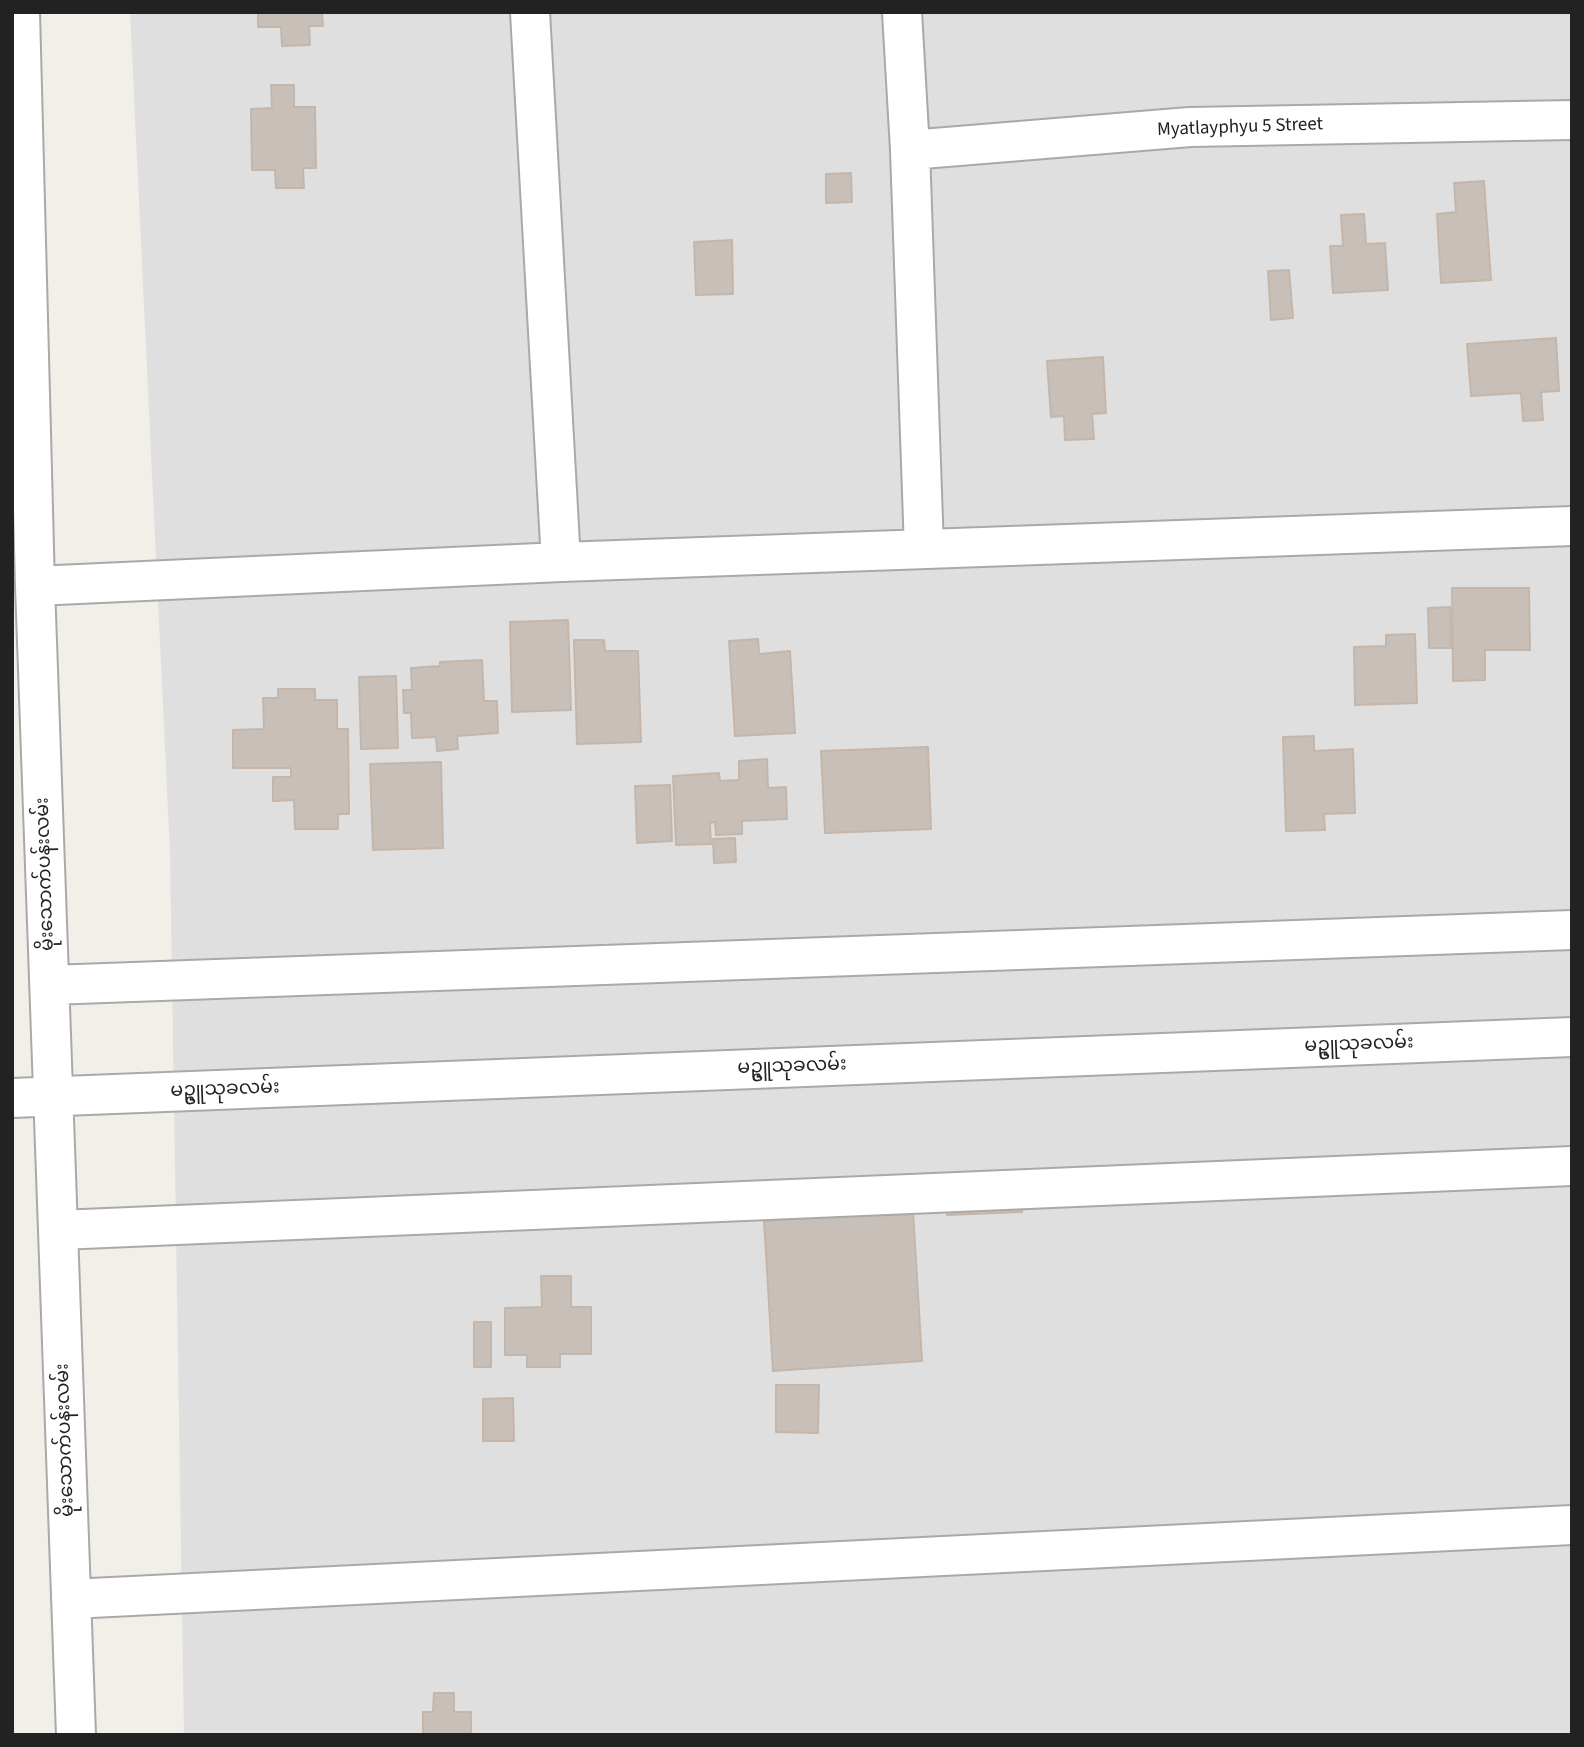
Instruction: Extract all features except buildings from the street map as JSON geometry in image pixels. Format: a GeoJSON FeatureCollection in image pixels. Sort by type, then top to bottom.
{"type":"FeatureCollection","features":[{"type":"Feature","properties":{"kind":"street","name":"မိုးသောက်ပန်းလမ်း"},"geometry":{"type":"LineString","coordinates":[[20,12],[35,586],[76,1735]]}},
{"type":"Feature","properties":{"kind":"street"},"geometry":{"type":"LineString","coordinates":[[530,12],[561,562]]}},
{"type":"Feature","properties":{"kind":"street"},"geometry":{"type":"LineString","coordinates":[[902,12],[910,150],[924,549]]}},
{"type":"Feature","properties":{"kind":"street","name":"Myatlayphyu 5 Street"},"geometry":{"type":"LineString","coordinates":[[910,150],[1191,127],[1572,120]]}},
{"type":"Feature","properties":{"kind":"street"},"geometry":{"type":"LineString","coordinates":[[35,586],[561,562],[1572,527]]}},
{"type":"Feature","properties":{"kind":"street"},"geometry":{"type":"LineString","coordinates":[[50,985],[1572,930]]}},
{"type":"Feature","properties":{"kind":"street","name":"မဥ္ဇူသုခလမ်း"},"geometry":{"type":"LineString","coordinates":[[12,1098],[1572,1037]]}},
{"type":"Feature","properties":{"kind":"street"},"geometry":{"type":"LineString","coordinates":[[59,1230],[1572,1166]]}},
{"type":"Feature","properties":{"kind":"street"},"geometry":{"type":"LineString","coordinates":[[71,1599],[1572,1525]]}},
{"type":"Feature","properties":{"kind":"shaded area"},"geometry":{"type":"Polygon","coordinates":[[[130,12],[1572,12],[1572,1735],[184,1735],[170,853],[130,12]]]}}]}
